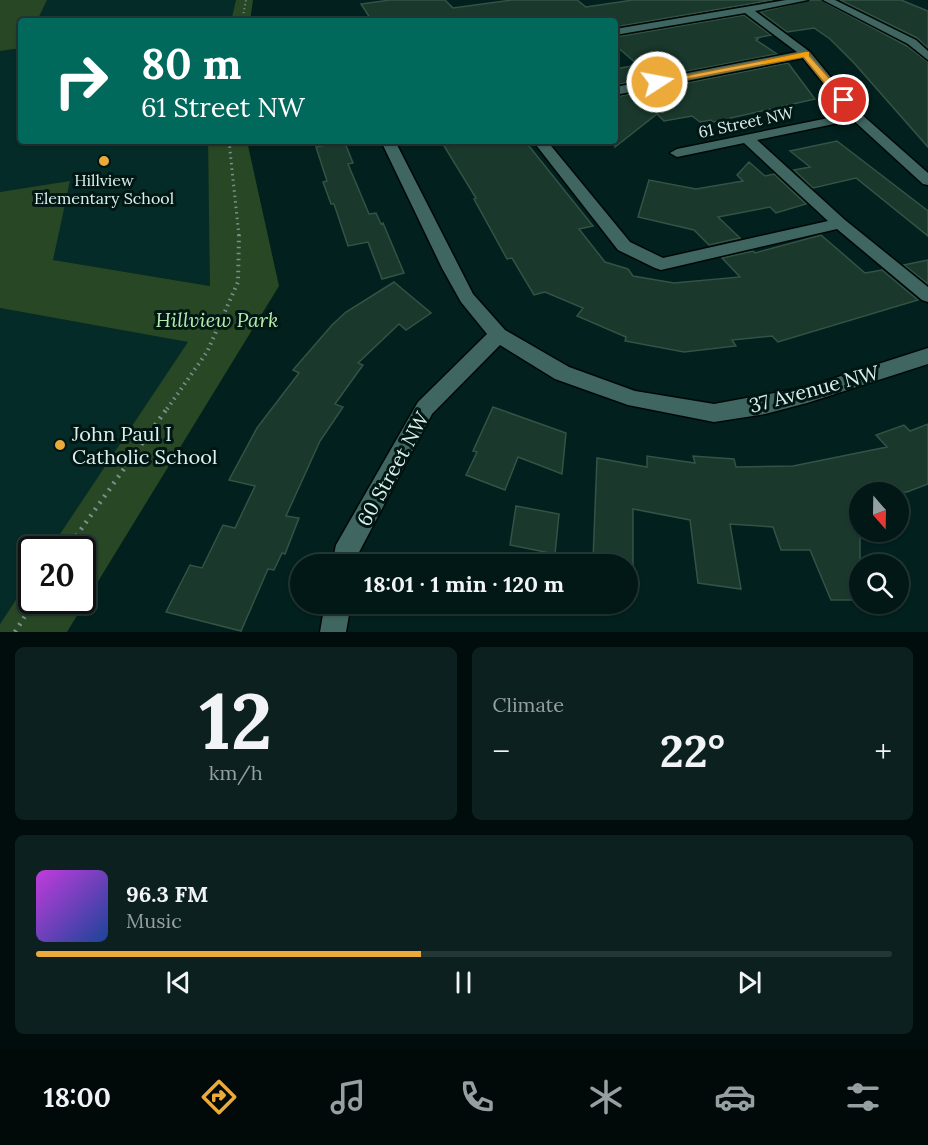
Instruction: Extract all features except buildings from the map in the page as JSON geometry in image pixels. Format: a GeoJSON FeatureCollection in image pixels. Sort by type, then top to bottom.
{"type":"FeatureCollection","features":[{"type":"Feature","properties":{"kind":"street"},"geometry":{"type":"LineString","coordinates":[[618,32],[803,0]]}},
{"type":"Feature","properties":{"kind":"street"},"geometry":{"type":"LineString","coordinates":[[828,0],[912,42],[928,57]]}},
{"type":"Feature","properties":{"kind":"street"},"geometry":{"type":"LineString","coordinates":[[748,10],[806,54],[856,116],[928,180]]}},
{"type":"Feature","properties":{"kind":"street"},"geometry":{"type":"LineString","coordinates":[[618,89],[806,54]]}},
{"type":"Feature","properties":{"kind":"street","name":"61 Street NW"},"geometry":{"type":"LineString","coordinates":[[677,153],[856,116]]}},
{"type":"Feature","properties":{"kind":"street"},"geometry":{"type":"LineString","coordinates":[[746,138],[840,223],[928,296]]}},
{"type":"Feature","properties":{"kind":"street"},"geometry":{"type":"LineString","coordinates":[[389,144],[467,298],[498,335]]}},
{"type":"Feature","properties":{"kind":"street"},"geometry":{"type":"LineString","coordinates":[[542,144],[624,246],[661,264],[840,223]]}},
{"type":"Feature","properties":{"kind":"street","name":"37 Avenue NW"},"geometry":{"type":"LineString","coordinates":[[498,335],[562,373],[573,377],[635,399],[714,413],[765,405],[807,395],[928,356]]}},
{"type":"Feature","properties":{"kind":"street","name":"60 Street NW"},"geometry":{"type":"LineString","coordinates":[[345,554],[425,408],[498,335]]}},
{"type":"Feature","properties":{"kind":"street"},"geometry":{"type":"LineString","coordinates":[[333,632],[336,614]]}},
{"type":"Feature","properties":{"kind":"path"},"geometry":{"type":"LineString","coordinates":[[243,18],[246,0]]}},
{"type":"Feature","properties":{"kind":"path"},"geometry":{"type":"LineString","coordinates":[[76,536],[207,352],[238,282],[240,245],[229,144]]}},
{"type":"Feature","properties":{"kind":"path"},"geometry":{"type":"LineString","coordinates":[[15,632],[26,614]]}},
{"type":"Feature","properties":{"kind":"shaded area"},"geometry":{"type":"Polygon","coordinates":[[[47,0],[236,0],[232,18],[38,18],[47,0]]]}},
{"type":"Feature","properties":{"kind":"shaded area","name":"Hillview Elementary School"},"geometry":{"type":"Polygon","coordinates":[[[18,48],[18,144],[208,144],[211,286],[52,260],[70,182],[0,192],[0,51],[18,48]]]}},
{"type":"Feature","properties":{"kind":"shaded area","name":"John Paul I Catholic School"},"geometry":{"type":"Polygon","coordinates":[[[0,308],[189,342],[59,536],[18,536],[18,597],[0,624],[0,308]]]}},
{"type":"Feature","properties":{"kind":"green space"},"geometry":{"type":"Polygon","coordinates":[[[0,0],[47,0],[38,18],[18,18],[18,48],[0,51],[0,0]]]}},
{"type":"Feature","properties":{"kind":"green space"},"geometry":{"type":"Polygon","coordinates":[[[236,0],[253,0],[250,18],[232,18],[236,0]]]}},
{"type":"Feature","properties":{"kind":"green space","name":"Hillview Park"},"geometry":{"type":"Polygon","coordinates":[[[208,144],[248,144],[279,286],[96,585],[96,536],[59,536],[188,342],[0,308],[0,192],[70,181],[53,260],[210,286],[208,144]]]}},
{"type":"Feature","properties":{"kind":"green space","name":"Hillview Park"},"geometry":{"type":"Polygon","coordinates":[[[18,597],[18,614],[78,614],[67,632],[0,632],[0,624],[18,597]]]}},
{"type":"Feature","properties":{"kind":"slow traffic"},"geometry":{"type":"LineString","coordinates":[[764,62],[806,54]]}},
{"type":"Feature","properties":{"kind":"place","name":"Hillview Elementary School"},"geometry":{"type":"Point","coordinates":[104,161]}},
{"type":"Feature","properties":{"kind":"place","name":"John Paul I Catholic School"},"geometry":{"type":"Point","coordinates":[60,445]}},
{"type":"Feature","properties":{"kind":"route"},"geometry":{"type":"LineString","coordinates":[[657,82],[806,54],[844,100]]}}]}
